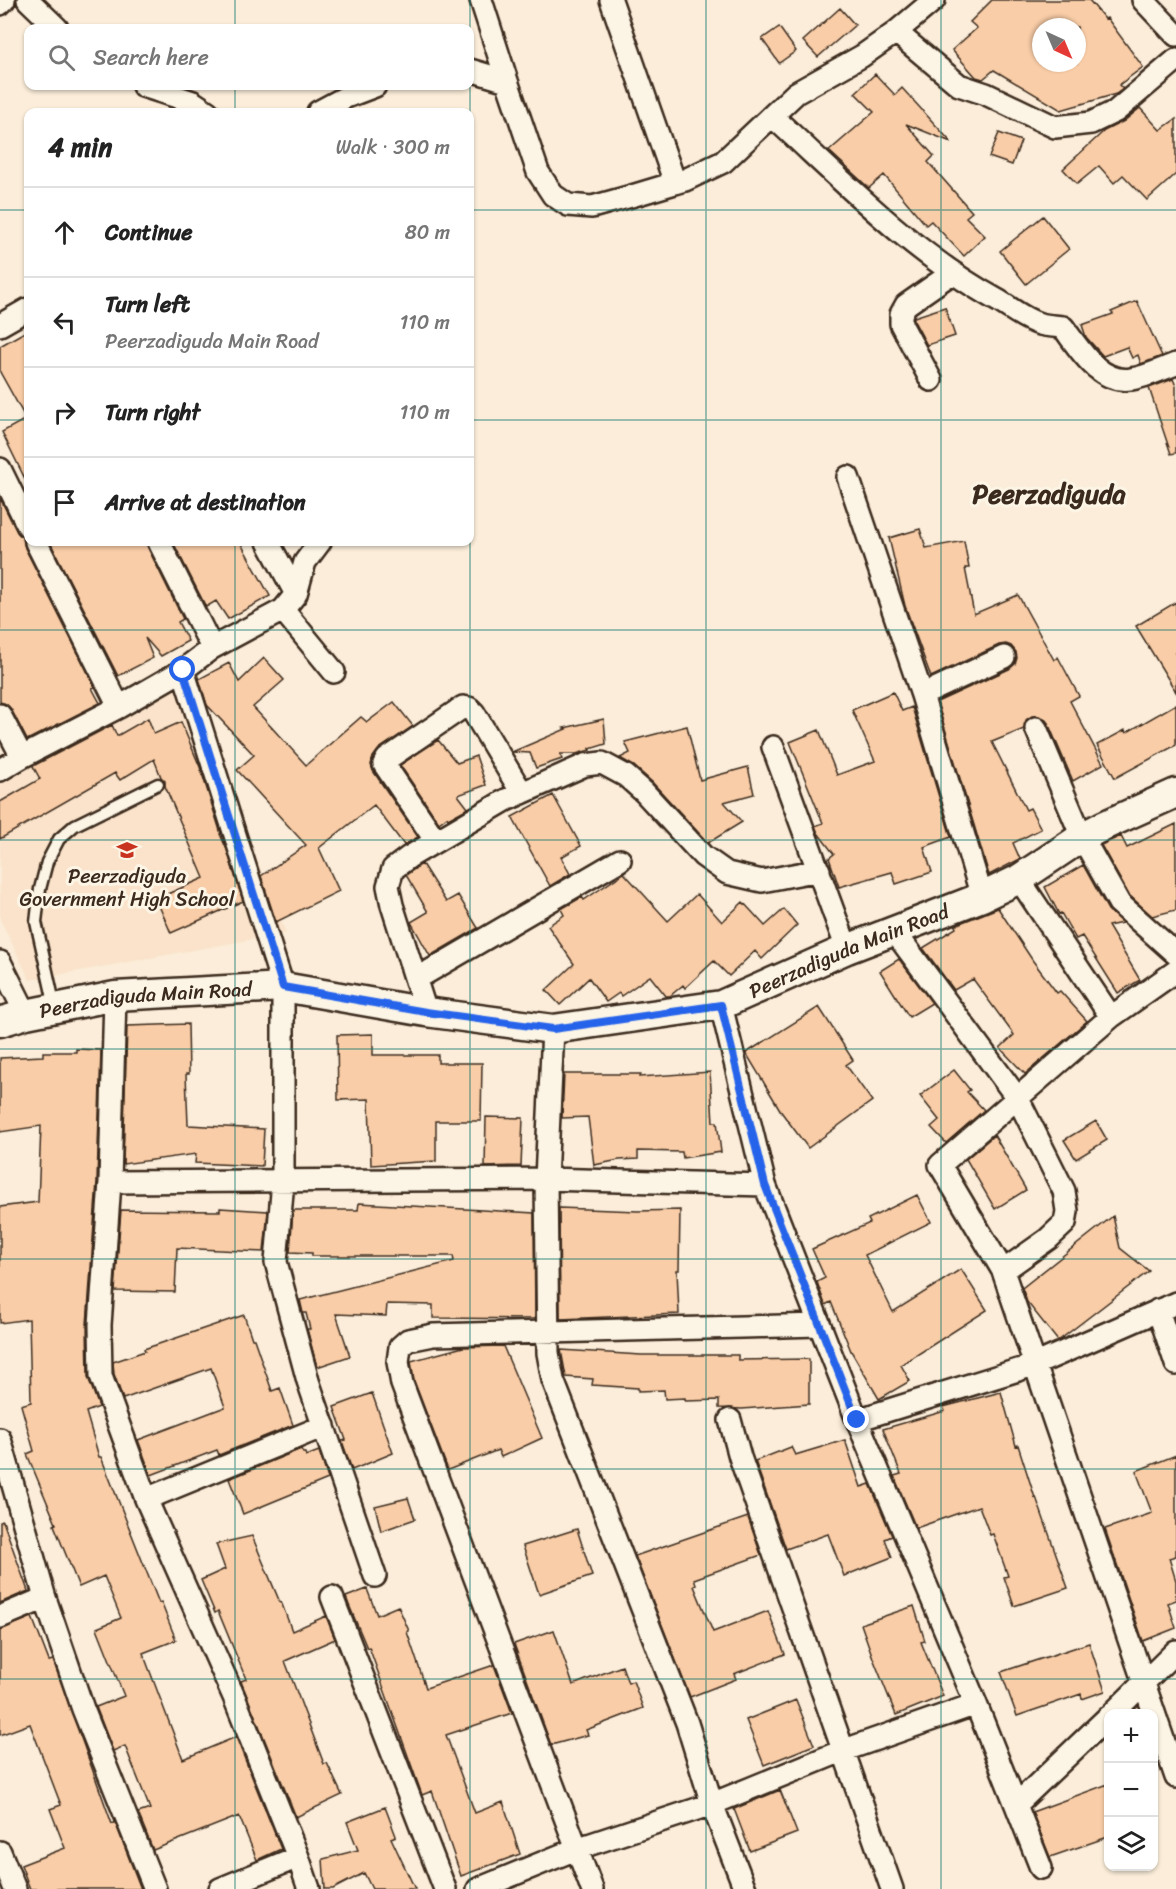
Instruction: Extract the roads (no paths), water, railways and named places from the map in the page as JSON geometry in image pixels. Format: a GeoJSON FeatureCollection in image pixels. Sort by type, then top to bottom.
{"type":"FeatureCollection","features":[{"type":"Feature","properties":{"kind":"street"},"geometry":{"type":"LineString","coordinates":[[0,4],[4,0]]}},
{"type":"Feature","properties":{"kind":"street"},"geometry":{"type":"LineString","coordinates":[[28,0],[53,24]]}},
{"type":"Feature","properties":{"kind":"street"},"geometry":{"type":"LineString","coordinates":[[481,0],[538,172],[553,195],[568,205],[592,207],[675,183],[723,162],[796,93],[862,56],[896,32],[934,0]]}},
{"type":"Feature","properties":{"kind":"street"},"geometry":{"type":"LineString","coordinates":[[610,0],[675,183]]}},
{"type":"Feature","properties":{"kind":"street"},"geometry":{"type":"LineString","coordinates":[[1143,0],[1176,35]]}},
{"type":"Feature","properties":{"kind":"street"},"geometry":{"type":"LineString","coordinates":[[896,32],[959,85],[986,94],[1055,127],[1091,123],[1116,111],[1176,60]]}},
{"type":"Feature","properties":{"kind":"street"},"geometry":{"type":"LineString","coordinates":[[474,71],[507,81]]}},
{"type":"Feature","properties":{"kind":"street"},"geometry":{"type":"LineString","coordinates":[[156,90],[193,102],[202,108]]}},
{"type":"Feature","properties":{"kind":"street"},"geometry":{"type":"LineString","coordinates":[[325,108],[364,90]]}},
{"type":"Feature","properties":{"kind":"street"},"geometry":{"type":"LineString","coordinates":[[772,116],[868,205],[952,273],[1026,318],[1040,324],[1063,327],[1091,365],[1111,376],[1129,380],[1176,364]]}},
{"type":"Feature","properties":{"kind":"street"},"geometry":{"type":"LineString","coordinates":[[931,380],[901,324],[901,314],[906,305],[952,273]]}},
{"type":"Feature","properties":{"kind":"street"},"geometry":{"type":"LineString","coordinates":[[0,325],[24,311]]}},
{"type":"Feature","properties":{"kind":"street"},"geometry":{"type":"LineString","coordinates":[[0,469],[24,518]]}},
{"type":"Feature","properties":{"kind":"street"},"geometry":{"type":"LineString","coordinates":[[848,477],[922,695],[982,897]]}},
{"type":"Feature","properties":{"kind":"street"},"geometry":{"type":"LineString","coordinates":[[38,546],[118,707]]}},
{"type":"Feature","properties":{"kind":"street"},"geometry":{"type":"LineString","coordinates":[[161,546],[212,648]]}},
{"type":"Feature","properties":{"kind":"street"},"geometry":{"type":"LineString","coordinates":[[269,546],[290,602],[334,672]]}},
{"type":"Feature","properties":{"kind":"street"},"geometry":{"type":"LineString","coordinates":[[0,770],[183,670],[212,648],[290,602],[304,562],[317,546]]}},
{"type":"Feature","properties":{"kind":"street"},"geometry":{"type":"LineString","coordinates":[[922,695],[1004,657]]}},
{"type":"Feature","properties":{"kind":"street"},"geometry":{"type":"LineString","coordinates":[[183,670],[283,987],[283,1181],[276,1262],[308,1381],[375,1576]]}},
{"type":"Feature","properties":{"kind":"street"},"geometry":{"type":"LineString","coordinates":[[436,841],[384,764],[387,759],[463,708],[469,708],[474,713],[522,793]]}},
{"type":"Feature","properties":{"kind":"street"},"geometry":{"type":"LineString","coordinates":[[0,715],[22,757]]}},
{"type":"Feature","properties":{"kind":"street"},"geometry":{"type":"LineString","coordinates":[[1036,728],[1082,837],[1119,903],[1174,949]]}},
{"type":"Feature","properties":{"kind":"street"},"geometry":{"type":"LineString","coordinates":[[774,747],[847,949]]}},
{"type":"Feature","properties":{"kind":"street"},"geometry":{"type":"LineString","coordinates":[[426,1012],[388,886],[393,869],[409,857],[506,800],[585,765],[602,763],[626,776],[704,856],[727,873],[762,881],[819,870]]}},
{"type":"Feature","properties":{"kind":"street","name":"Peerzadiguda Main Road"},"geometry":{"type":"LineString","coordinates":[[13,1018],[115,996],[283,987],[426,1012],[553,1029],[721,1005],[847,949],[982,897],[1019,879],[1082,837],[1176,793]]}},
{"type":"Feature","properties":{"kind":"street"},"geometry":{"type":"LineString","coordinates":[[416,979],[620,860]]}},
{"type":"Feature","properties":{"kind":"street"},"geometry":{"type":"LineString","coordinates":[[1019,879],[1111,1017]]}},
{"type":"Feature","properties":{"kind":"street"},"geometry":{"type":"LineString","coordinates":[[895,932],[1018,1099],[1064,1191],[1067,1211],[1065,1223],[1048,1239],[1003,1271]]}},
{"type":"Feature","properties":{"kind":"street"},"geometry":{"type":"LineString","coordinates":[[0,962],[13,1018]]}},
{"type":"Feature","properties":{"kind":"street"},"geometry":{"type":"LineString","coordinates":[[1176,971],[1111,1017],[940,1166],[1003,1271],[1176,1777]]}},
{"type":"Feature","properties":{"kind":"street"},"geometry":{"type":"LineString","coordinates":[[115,996],[110,1182],[100,1325],[100,1368],[146,1499],[234,1697],[309,1889]]}},
{"type":"Feature","properties":{"kind":"street"},"geometry":{"type":"LineString","coordinates":[[721,1005],[765,1185],[857,1420],[976,1704],[1041,1868]]}},
{"type":"Feature","properties":{"kind":"street"},"geometry":{"type":"LineString","coordinates":[[553,1029],[546,1179],[548,1353],[553,1380],[687,1723],[712,1804],[745,1889]]}},
{"type":"Feature","properties":{"kind":"street"},"geometry":{"type":"LineString","coordinates":[[110,1182],[546,1179],[765,1185]]}},
{"type":"Feature","properties":{"kind":"street"},"geometry":{"type":"LineString","coordinates":[[857,1420],[1034,1365],[1167,1306],[1176,1364]]}},
{"type":"Feature","properties":{"kind":"street"},"geometry":{"type":"LineString","coordinates":[[592,1889],[402,1384],[398,1362],[400,1347],[408,1340],[433,1335],[819,1325]]}},
{"type":"Feature","properties":{"kind":"street"},"geometry":{"type":"LineString","coordinates":[[730,1420],[740,1457],[892,1889]]}},
{"type":"Feature","properties":{"kind":"street"},"geometry":{"type":"LineString","coordinates":[[146,1499],[324,1426]]}},
{"type":"Feature","properties":{"kind":"street"},"geometry":{"type":"LineString","coordinates":[[0,1439],[45,1598],[83,1709],[155,1889]]}},
{"type":"Feature","properties":{"kind":"street"},"geometry":{"type":"LineString","coordinates":[[332,1597],[445,1889]]}},
{"type":"Feature","properties":{"kind":"street"},"geometry":{"type":"LineString","coordinates":[[0,1617],[45,1598]]}},
{"type":"Feature","properties":{"kind":"street"},"geometry":{"type":"LineString","coordinates":[[1116,1709],[1176,1651]]}},
{"type":"Feature","properties":{"kind":"street"},"geometry":{"type":"LineString","coordinates":[[478,1889],[576,1849],[712,1804],[842,1751],[976,1704]]}},
{"type":"Feature","properties":{"kind":"street"},"geometry":{"type":"LineString","coordinates":[[1016,1805],[1104,1721]]}},
{"type":"Feature","properties":{"kind":"street"},"geometry":{"type":"LineString","coordinates":[[0,1852],[15,1889]]}},
{"type":"Feature","properties":{"kind":"street"},"geometry":{"type":"LineString","coordinates":[[220,1889],[298,1857]]}},
{"type":"Feature","properties":{"kind":"lane"},"geometry":{"type":"LineString","coordinates":[[56,1009],[36,922],[40,889],[47,862],[59,839],[75,825],[158,784]]}},
{"type":"Feature","properties":{"kind":"place","name":"Peerzadiguda Government High School"},"geometry":{"type":"Point","coordinates":[127,850]}},
{"type":"Feature","properties":{"kind":"district","name":"Peerzadiguda"},"geometry":{"type":"Point","coordinates":[1049,494]}}]}
